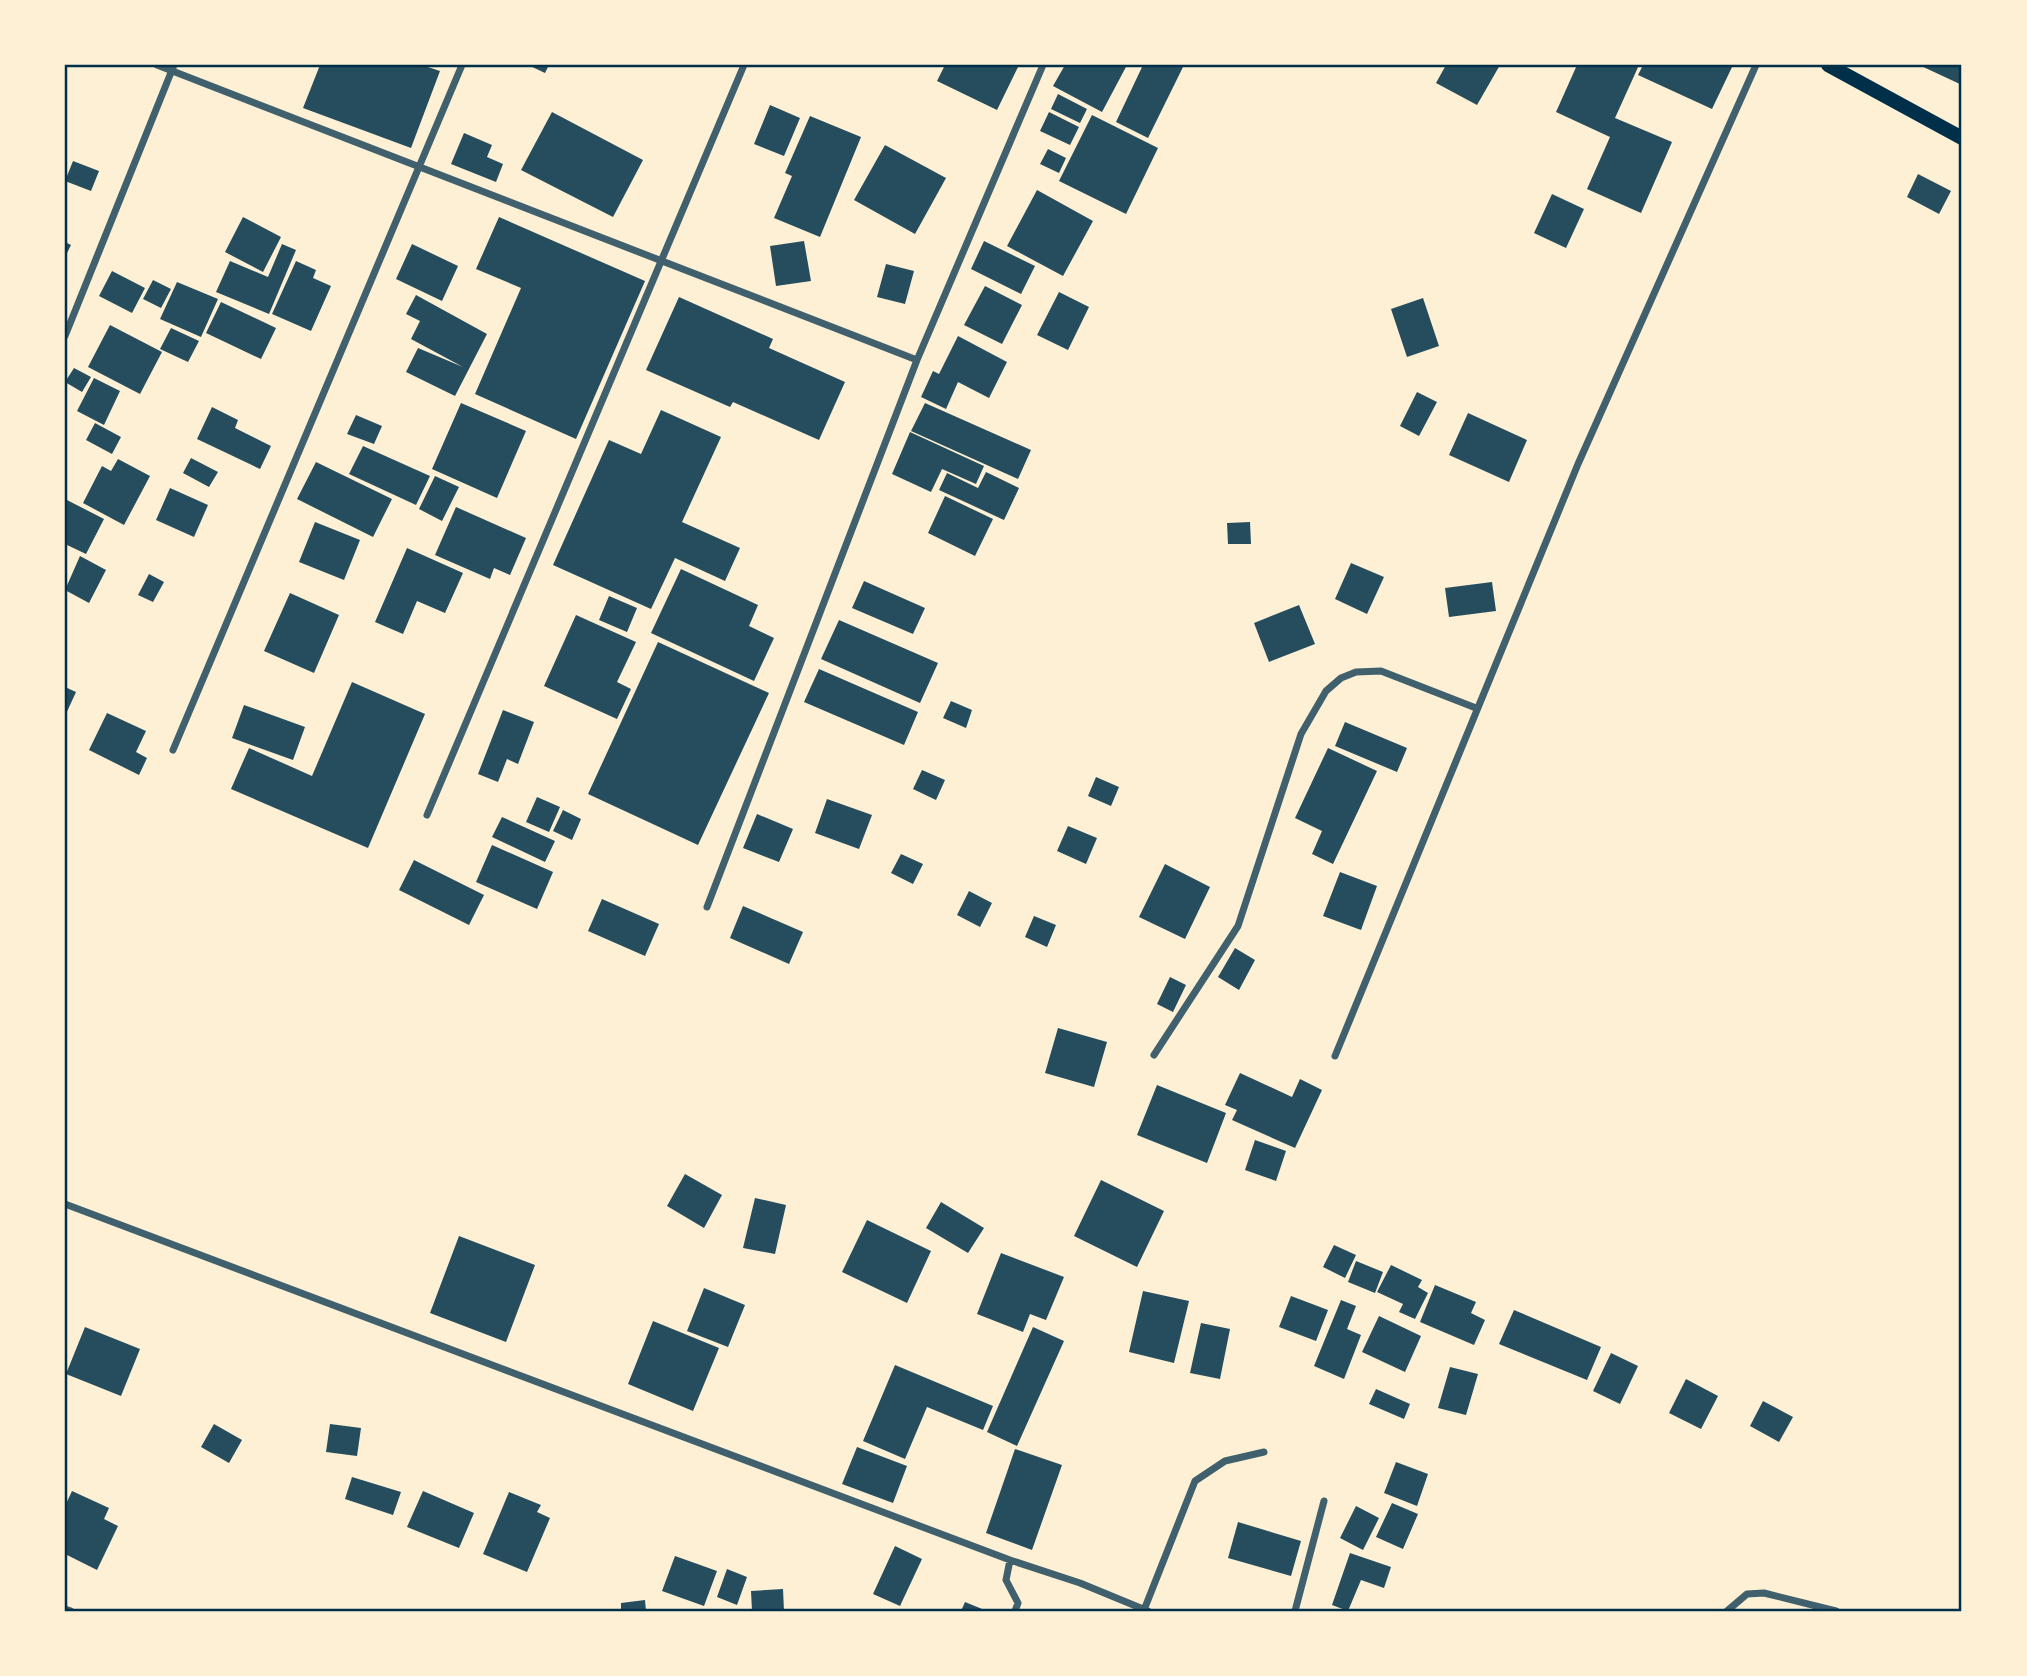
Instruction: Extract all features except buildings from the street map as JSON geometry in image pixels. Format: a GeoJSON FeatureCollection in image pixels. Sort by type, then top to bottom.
{"type":"FeatureCollection","features":[{"type":"Feature","properties":{"kind":"main road"},"geometry":{"type":"LineString","coordinates":[[1828,65],[1962,138]]}},
{"type":"Feature","properties":{"kind":"street"},"geometry":{"type":"LineString","coordinates":[[157,65],[173,68],[661,262],[917,360]]}},
{"type":"Feature","properties":{"kind":"street"},"geometry":{"type":"LineString","coordinates":[[173,750],[462,65]]}},
{"type":"Feature","properties":{"kind":"street"},"geometry":{"type":"LineString","coordinates":[[427,815],[744,65]]}},
{"type":"Feature","properties":{"kind":"street"},"geometry":{"type":"LineString","coordinates":[[707,907],[917,360],[1043,65]]}},
{"type":"Feature","properties":{"kind":"street"},"geometry":{"type":"LineString","coordinates":[[1335,1056],[1578,464],[1756,65]]}},
{"type":"Feature","properties":{"kind":"street"},"geometry":{"type":"LineString","coordinates":[[65,336],[173,68]]}},
{"type":"Feature","properties":{"kind":"street"},"geometry":{"type":"LineString","coordinates":[[1154,1055],[1238,926],[1301,734],[1326,691],[1341,678],[1356,672],[1381,671],[1476,708]]}},
{"type":"Feature","properties":{"kind":"street"},"geometry":{"type":"LineString","coordinates":[[65,1204],[1146,1610],[1195,1481],[1225,1461],[1265,1452]]}},
{"type":"Feature","properties":{"kind":"street"},"geometry":{"type":"LineString","coordinates":[[1295,1611],[1324,1501]]}},
{"type":"Feature","properties":{"kind":"street"},"geometry":{"type":"LineString","coordinates":[[1010,1560],[1006,1580],[1018,1603],[1015,1611]]}},
{"type":"Feature","properties":{"kind":"street"},"geometry":{"type":"LineString","coordinates":[[1727,1611],[1747,1594],[1764,1594],[1836,1611]]}},
{"type":"Feature","properties":{"kind":"street"},"geometry":{"type":"LineString","coordinates":[[65,1609],[71,1611]]}}]}
